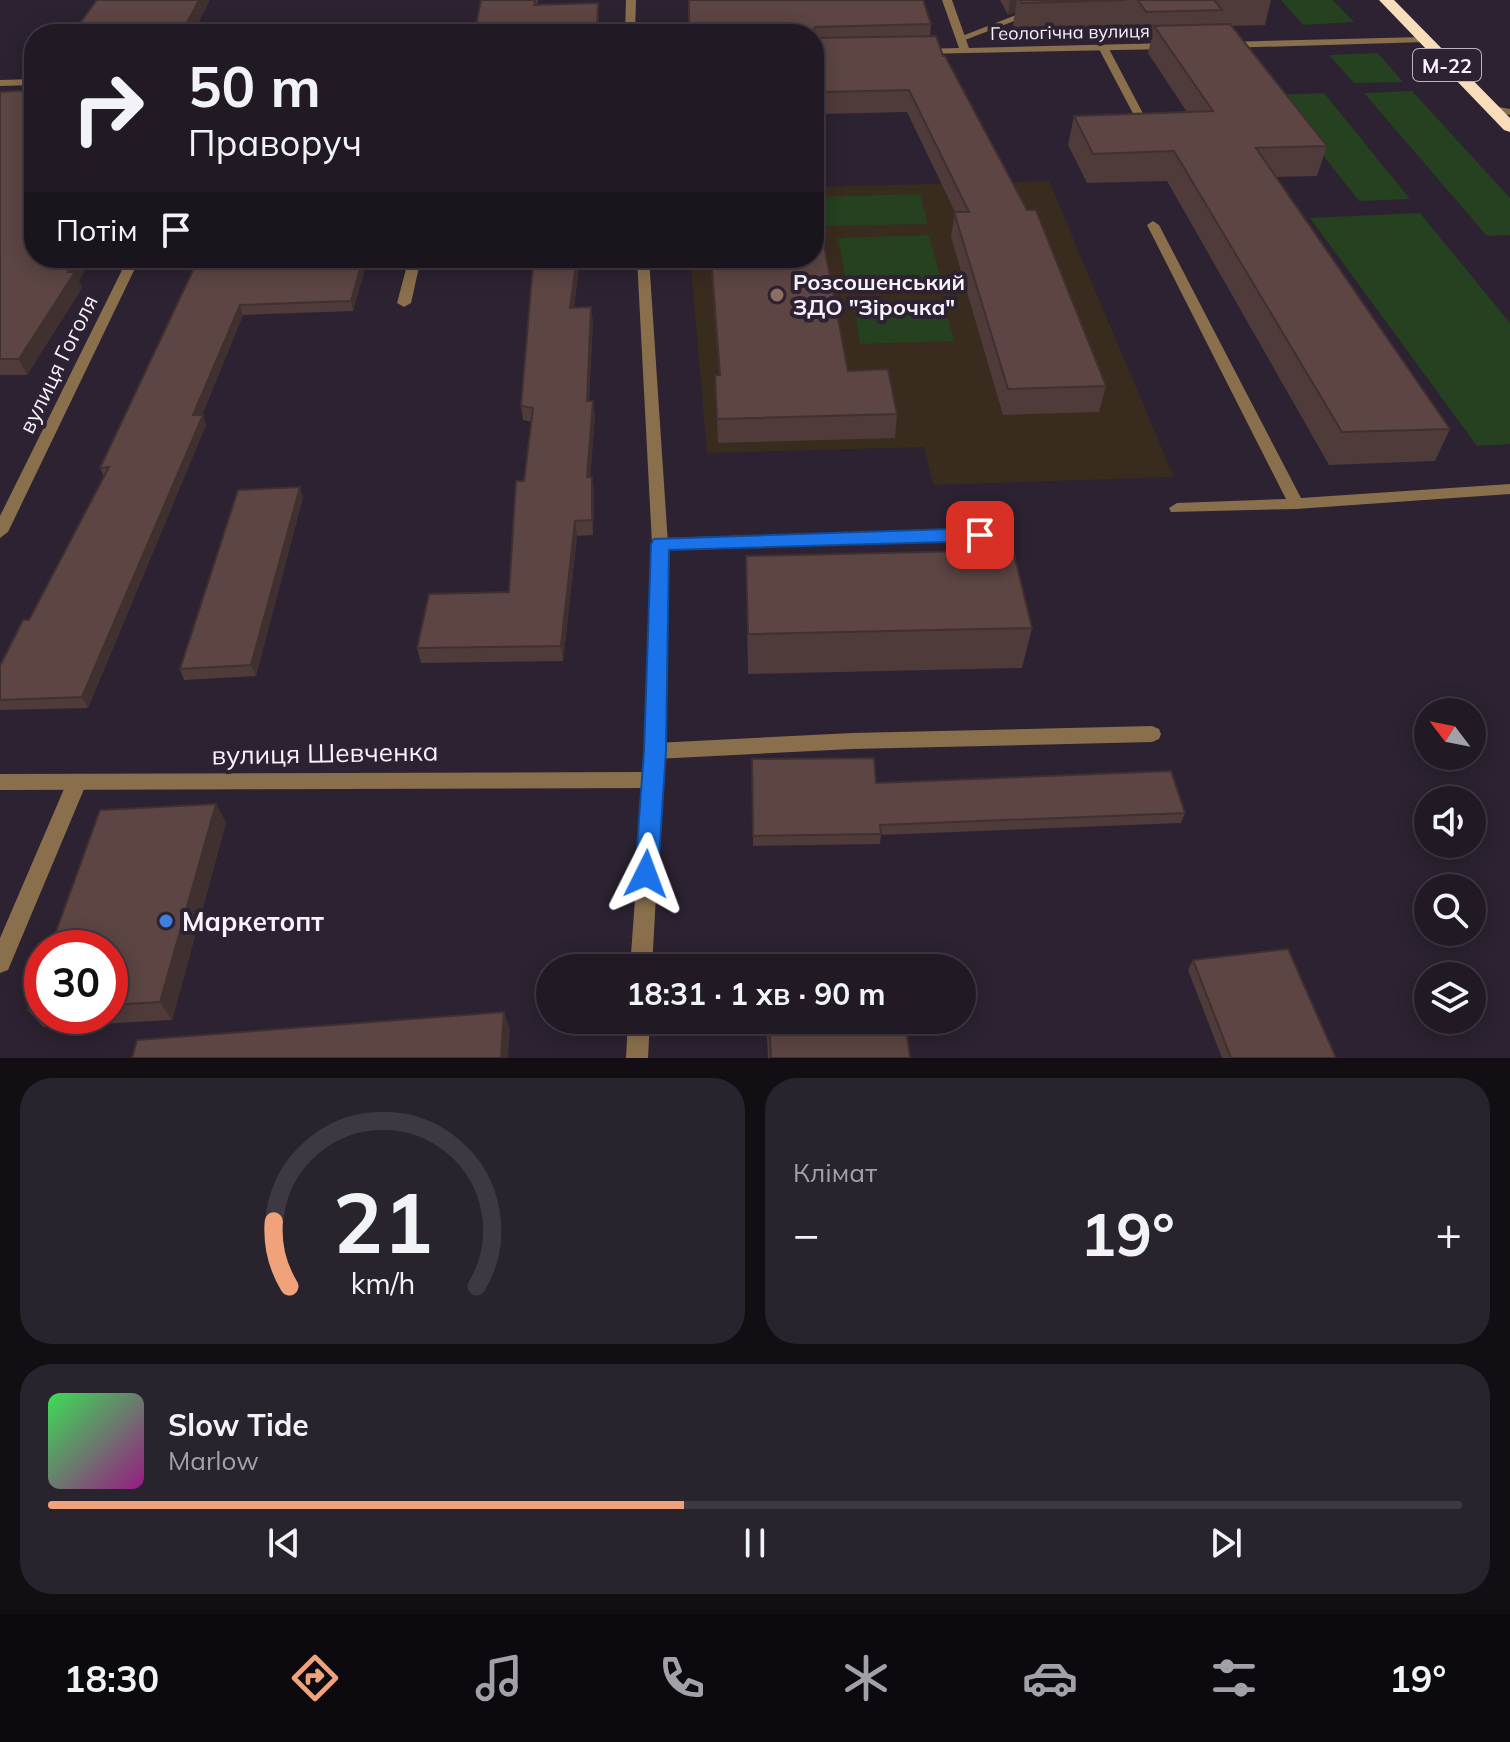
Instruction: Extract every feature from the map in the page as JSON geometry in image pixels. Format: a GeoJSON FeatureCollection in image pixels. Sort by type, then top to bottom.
{"type":"FeatureCollection","features":[{"type":"Feature","properties":{"kind":"highway","name":"М-22"},"geometry":{"type":"LineString","coordinates":[[1386,0],[1510,127]]}},
{"type":"Feature","properties":{"kind":"street"},"geometry":{"type":"LineString","coordinates":[[630,24],[631,0]]}},
{"type":"Feature","properties":{"kind":"street"},"geometry":{"type":"LineString","coordinates":[[947,0],[965,51]]}},
{"type":"Feature","properties":{"kind":"street"},"geometry":{"type":"LineString","coordinates":[[962,38],[1064,0]]}},
{"type":"Feature","properties":{"kind":"street"},"geometry":{"type":"LineString","coordinates":[[1211,45],[1423,40]]}},
{"type":"Feature","properties":{"kind":"street","name":"Геологічна вулиця"},"geometry":{"type":"LineString","coordinates":[[905,53],[1180,46]]}},
{"type":"Feature","properties":{"kind":"street"},"geometry":{"type":"LineString","coordinates":[[1103,47],[1143,123]]}},
{"type":"Feature","properties":{"kind":"street"},"geometry":{"type":"LineString","coordinates":[[0,83],[24,82]]}},
{"type":"Feature","properties":{"kind":"street"},"geometry":{"type":"LineString","coordinates":[[1492,109],[1510,112]]}},
{"type":"Feature","properties":{"kind":"street"},"geometry":{"type":"LineString","coordinates":[[1153,225],[1296,504]]}},
{"type":"Feature","properties":{"kind":"street","name":"вулиця Гоголя"},"geometry":{"type":"LineString","coordinates":[[0,532],[129,268]]}},
{"type":"Feature","properties":{"kind":"street"},"geometry":{"type":"LineString","coordinates":[[404,303],[413,268]]}},
{"type":"Feature","properties":{"kind":"street"},"geometry":{"type":"LineString","coordinates":[[642,954],[655,751],[660,544],[644,268]]}},
{"type":"Feature","properties":{"kind":"street"},"geometry":{"type":"LineString","coordinates":[[1177,508],[1296,504],[1510,489]]}},
{"type":"Feature","properties":{"kind":"street"},"geometry":{"type":"LineString","coordinates":[[660,544],[980,535]]}},
{"type":"Feature","properties":{"kind":"street"},"geometry":{"type":"LineString","coordinates":[[655,751],[852,741],[1152,734]]}},
{"type":"Feature","properties":{"kind":"street","name":"вулиця Шевченка"},"geometry":{"type":"LineString","coordinates":[[0,782],[651,780]]}},
{"type":"Feature","properties":{"kind":"street"},"geometry":{"type":"LineString","coordinates":[[0,963],[77,782]]}},
{"type":"Feature","properties":{"kind":"street"},"geometry":{"type":"LineString","coordinates":[[637,1058],[638,1034]]}},
{"type":"Feature","properties":{"kind":"shaded area"},"geometry":{"type":"Polygon","coordinates":[[[1049,181],[1174,477],[933,485],[924,447],[707,453],[691,268],[824,268],[824,187],[1049,181]]]}},
{"type":"Feature","properties":{"kind":"green space"},"geometry":{"type":"Polygon","coordinates":[[[1281,0],[1333,0],[1354,22],[1303,25],[1281,0]]]}},
{"type":"Feature","properties":{"kind":"green space"},"geometry":{"type":"Polygon","coordinates":[[[1378,53],[1403,82],[1354,83],[1329,55],[1378,53]]]}},
{"type":"Feature","properties":{"kind":"green space"},"geometry":{"type":"Polygon","coordinates":[[[1412,91],[1510,198],[1510,235],[1487,236],[1364,93],[1412,91]]]}},
{"type":"Feature","properties":{"kind":"green space"},"geometry":{"type":"Polygon","coordinates":[[[1324,93],[1410,199],[1359,201],[1276,95],[1324,93]]]}},
{"type":"Feature","properties":{"kind":"green space"},"geometry":{"type":"Polygon","coordinates":[[[920,194],[928,224],[824,226],[824,197],[920,194]]]}},
{"type":"Feature","properties":{"kind":"green space"},"geometry":{"type":"Polygon","coordinates":[[[1420,213],[1510,323],[1510,444],[1477,446],[1310,218],[1420,213]]]}},
{"type":"Feature","properties":{"kind":"green space"},"geometry":{"type":"Polygon","coordinates":[[[929,235],[941,280],[846,282],[838,238],[929,235]]]}},
{"type":"Feature","properties":{"kind":"green space"},"geometry":{"type":"Polygon","coordinates":[[[943,300],[954,341],[860,344],[853,303],[943,300]]]}},
{"type":"Feature","properties":{"kind":"building"},"geometry":{"type":"Polygon","coordinates":[[[97,0],[199,0],[186,24],[79,24],[97,0]]]}},
{"type":"Feature","properties":{"kind":"building"},"geometry":{"type":"Polygon","coordinates":[[[481,0],[535,0],[534,5],[598,3],[597,24],[476,24],[481,0]]]}},
{"type":"Feature","properties":{"kind":"building"},"geometry":{"type":"Polygon","coordinates":[[[689,0],[923,0],[931,24],[824,27],[824,24],[689,24],[689,0]]]}},
{"type":"Feature","properties":{"kind":"building"},"geometry":{"type":"Polygon","coordinates":[[[1020,0],[1126,0],[1022,3],[1020,0]]]}},
{"type":"Feature","properties":{"kind":"building"},"geometry":{"type":"Polygon","coordinates":[[[1138,0],[1214,0],[1222,10],[1146,12],[1138,0]]]}},
{"type":"Feature","properties":{"kind":"building"},"geometry":{"type":"Polygon","coordinates":[[[1230,24],[1327,146],[1256,148],[1450,429],[1342,432],[1174,151],[1093,154],[1074,116],[1213,111],[1154,26],[1230,24]]]}},
{"type":"Feature","properties":{"kind":"building"},"geometry":{"type":"Polygon","coordinates":[[[936,36],[943,56],[1027,210],[1036,210],[1106,386],[1008,389],[954,212],[969,212],[909,90],[824,92],[824,38],[936,36]]]}},
{"type":"Feature","properties":{"kind":"building"},"geometry":{"type":"Polygon","coordinates":[[[24,90],[24,268],[71,268],[68,272],[75,272],[19,359],[0,359],[0,92],[24,90]]]}},
{"type":"Feature","properties":{"kind":"building"},"geometry":{"type":"Polygon","coordinates":[[[824,245],[848,371],[888,369],[897,414],[717,419],[715,375],[720,375],[712,268],[824,268],[824,245]]]}},
{"type":"Feature","properties":{"kind":"building"},"geometry":{"type":"Polygon","coordinates":[[[194,268],[360,268],[351,301],[240,305],[193,415],[203,415],[82,697],[0,700],[0,666],[23,620],[29,620],[109,467],[100,468],[194,268]]]}},
{"type":"Feature","properties":{"kind":"building"},"geometry":{"type":"Polygon","coordinates":[[[533,268],[576,268],[570,308],[591,307],[587,401],[593,401],[587,477],[592,477],[592,520],[575,521],[561,646],[417,648],[429,594],[509,592],[516,481],[524,481],[533,408],[521,406],[533,268]]]}},
{"type":"Feature","properties":{"kind":"building"},"geometry":{"type":"Polygon","coordinates":[[[300,487],[251,665],[180,669],[238,490],[300,487]]]}},
{"type":"Feature","properties":{"kind":"building"},"geometry":{"type":"Polygon","coordinates":[[[1013,550],[1032,628],[748,634],[746,556],[1013,550]]]}},
{"type":"Feature","properties":{"kind":"building"},"geometry":{"type":"Polygon","coordinates":[[[874,758],[876,783],[1171,771],[1185,813],[880,825],[881,834],[753,836],[752,759],[874,758]]]}},
{"type":"Feature","properties":{"kind":"building"},"geometry":{"type":"Polygon","coordinates":[[[216,804],[160,1002],[128,1004],[128,930],[57,930],[100,810],[216,804]]]}},
{"type":"Feature","properties":{"kind":"building"},"geometry":{"type":"Polygon","coordinates":[[[1288,949],[1336,1058],[1231,1058],[1193,960],[1288,949]]]}},
{"type":"Feature","properties":{"kind":"building"},"geometry":{"type":"Polygon","coordinates":[[[504,1012],[501,1058],[132,1058],[137,1040],[504,1012]]]}},
{"type":"Feature","properties":{"kind":"building"},"geometry":{"type":"Polygon","coordinates":[[[770,1034],[907,1034],[910,1058],[771,1058],[770,1034]]]}},
{"type":"Feature","properties":{"kind":"place","name":"Розсошенський ЗДО \"Зірочка\""},"geometry":{"type":"Point","coordinates":[777,295]}},
{"type":"Feature","properties":{"kind":"place","name":"Маркетопт"},"geometry":{"type":"Point","coordinates":[166,921]}},
{"type":"Feature","properties":{"kind":"route"},"geometry":{"type":"LineString","coordinates":[[646,874],[655,751],[660,544],[980,535]]}}]}
